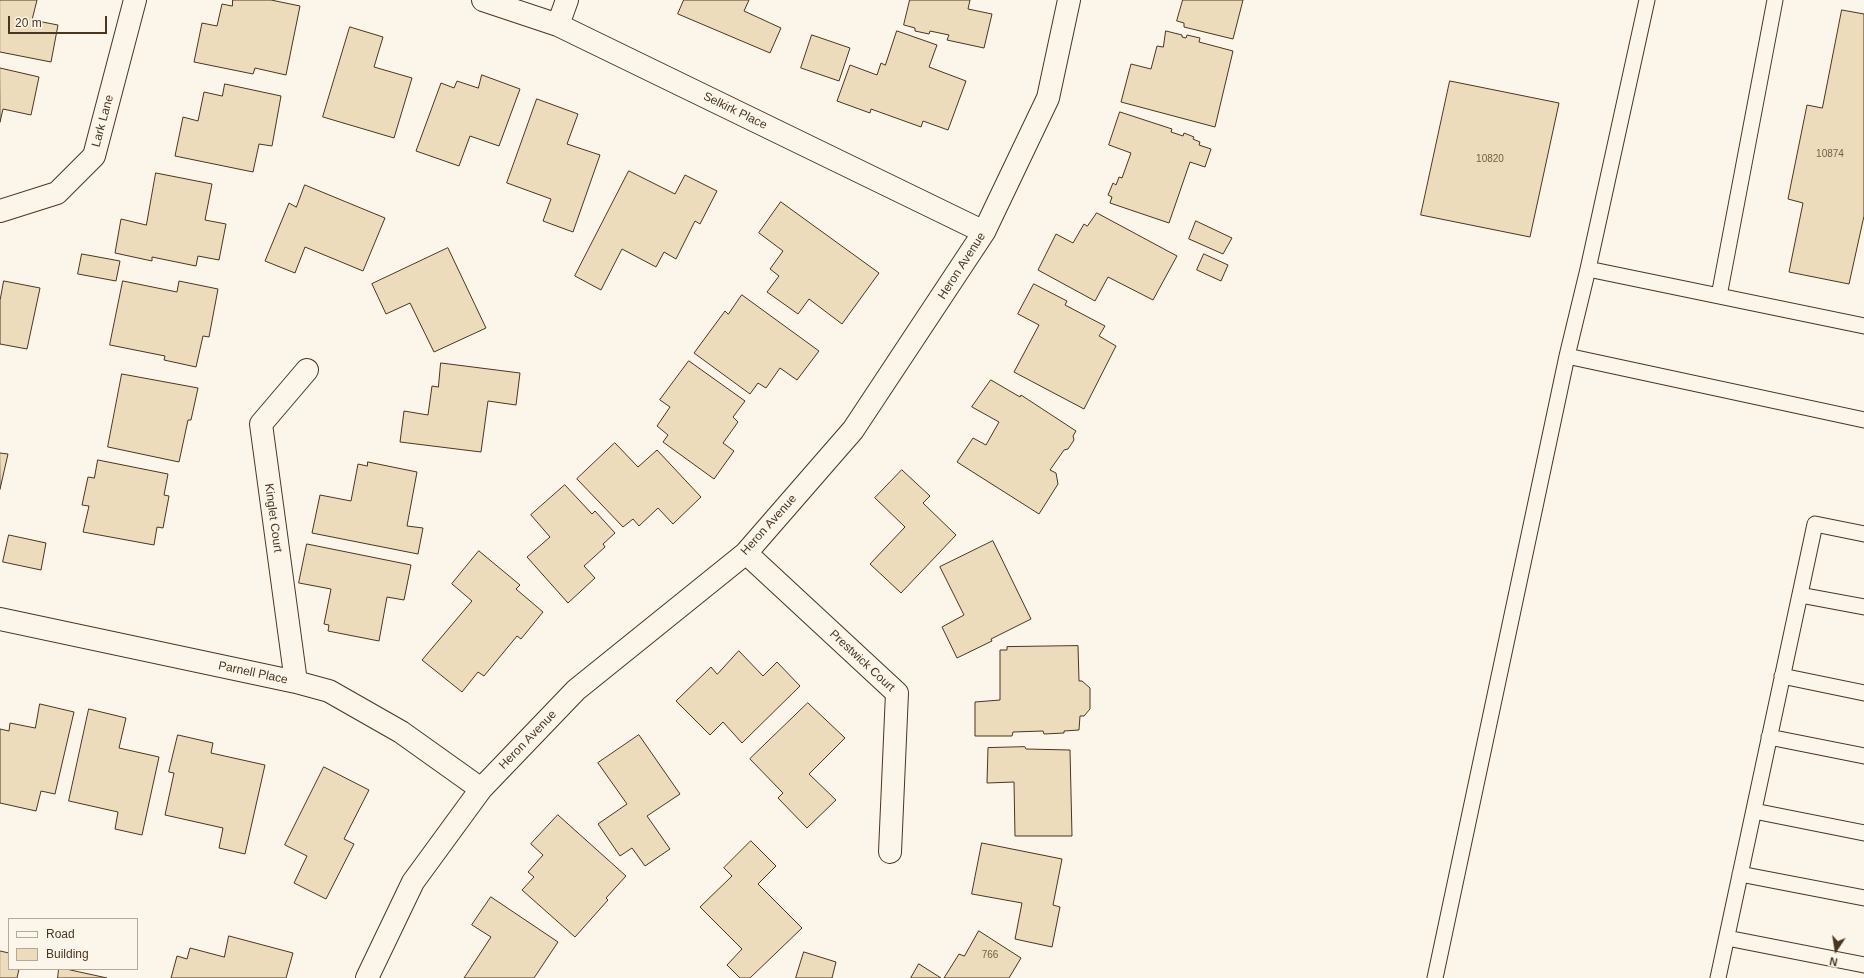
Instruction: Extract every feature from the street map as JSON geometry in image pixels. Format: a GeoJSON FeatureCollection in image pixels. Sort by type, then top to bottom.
{"type":"FeatureCollection","features":[{"type":"Feature","properties":{"kind":"street","name":"Lark Lane"},"geometry":{"type":"LineString","coordinates":[[0,211],[57,193],[94,156],[135,0]]}},
{"type":"Feature","properties":{"kind":"street","name":"Selkirk Place"},"geometry":{"type":"LineString","coordinates":[[482,0],[558,25],[984,232]]}},
{"type":"Feature","properties":{"kind":"street"},"geometry":{"type":"LineString","coordinates":[[558,25],[568,0]]}},
{"type":"Feature","properties":{"kind":"street","name":"Heron Avenue"},"geometry":{"type":"LineString","coordinates":[[367,978],[413,882],[481,789],[576,690],[746,553],[853,430],[984,232],[1048,98],[1069,0]]}},
{"type":"Feature","properties":{"kind":"street","name":"Kinglet Court"},"geometry":{"type":"LineString","coordinates":[[296,682],[261,424],[307,370]]}},
{"type":"Feature","properties":{"kind":"street","name":"Prestwick Court"},"geometry":{"type":"LineString","coordinates":[[746,553],[897,693],[890,852]]}},
{"type":"Feature","properties":{"kind":"street","name":"Parnell Place"},"geometry":{"type":"LineString","coordinates":[[0,619],[296,682],[329,691],[401,732],[481,789]]}},
{"type":"Feature","properties":{"kind":"lane"},"geometry":{"type":"LineString","coordinates":[[1435,978],[1567,356],[1588,269],[1647,0]]}},
{"type":"Feature","properties":{"kind":"lane"},"geometry":{"type":"LineString","coordinates":[[1719,296],[1775,0]]}},
{"type":"Feature","properties":{"kind":"lane"},"geometry":{"type":"LineString","coordinates":[[1588,269],[1864,326]]}},
{"type":"Feature","properties":{"kind":"lane"},"geometry":{"type":"LineString","coordinates":[[1567,356],[1864,420]]}},
{"type":"Feature","properties":{"kind":"lane"},"geometry":{"type":"LineString","coordinates":[[1718,978],[1815,524],[1864,534]]}},
{"type":"Feature","properties":{"kind":"lane"},"geometry":{"type":"LineString","coordinates":[[1800,595],[1864,607]]}},
{"type":"Feature","properties":{"kind":"lane"},"geometry":{"type":"LineString","coordinates":[[1782,676],[1864,693]]}},
{"type":"Feature","properties":{"kind":"lane"},"geometry":{"type":"LineString","coordinates":[[1769,737],[1864,756]]}},
{"type":"Feature","properties":{"kind":"lane"},"geometry":{"type":"LineString","coordinates":[[1754,811],[1864,833]]}},
{"type":"Feature","properties":{"kind":"lane"},"geometry":{"type":"LineString","coordinates":[[1740,874],[1864,898]]}},
{"type":"Feature","properties":{"kind":"lane"},"geometry":{"type":"LineString","coordinates":[[1727,938],[1864,965]]}},
{"type":"Feature","properties":{"kind":"building"},"geometry":{"type":"Polygon","coordinates":[[[0,0],[37,0],[32,20],[58,25],[51,62],[0,52],[0,0]]]}},
{"type":"Feature","properties":{"kind":"building"},"geometry":{"type":"Polygon","coordinates":[[[233,0],[271,0],[300,6],[286,75],[255,68],[253,74],[194,62],[202,23],[217,26],[222,4],[232,6],[233,0]]]}},
{"type":"Feature","properties":{"kind":"building"},"geometry":{"type":"Polygon","coordinates":[[[684,0],[749,0],[744,11],[781,28],[770,53],[678,14],[684,0]]]}},
{"type":"Feature","properties":{"kind":"building"},"geometry":{"type":"Polygon","coordinates":[[[910,0],[970,0],[968,9],[992,14],[984,48],[947,40],[949,35],[930,31],[929,34],[915,31],[915,28],[904,25],[910,0]]]}},
{"type":"Feature","properties":{"kind":"building"},"geometry":{"type":"Polygon","coordinates":[[[1183,0],[1243,0],[1233,39],[1184,27],[1184,23],[1177,21],[1183,0]]]}},
{"type":"Feature","properties":{"kind":"building"},"geometry":{"type":"Polygon","coordinates":[[[1842,10],[1864,14],[1864,216],[1849,284],[1789,272],[1803,203],[1788,199],[1807,105],[1822,108],[1842,10]]]}},
{"type":"Feature","properties":{"kind":"building"},"geometry":{"type":"Polygon","coordinates":[[[350,27],[383,37],[374,67],[412,78],[394,138],[323,117],[350,27]]]}},
{"type":"Feature","properties":{"kind":"building"},"geometry":{"type":"Polygon","coordinates":[[[897,31],[937,45],[929,67],[966,81],[948,130],[923,121],[921,127],[871,109],[870,113],[837,101],[850,65],[877,75],[881,63],[885,65],[897,31]]]}},
{"type":"Feature","properties":{"kind":"building"},"geometry":{"type":"Polygon","coordinates":[[[1166,31],[1182,35],[1182,37],[1186,38],[1187,35],[1200,38],[1199,42],[1233,51],[1215,127],[1121,102],[1131,64],[1151,69],[1157,46],[1163,47],[1166,31]]]}},
{"type":"Feature","properties":{"kind":"building"},"geometry":{"type":"Polygon","coordinates":[[[812,35],[850,48],[839,81],[801,68],[812,35]]]}},
{"type":"Feature","properties":{"kind":"building"},"geometry":{"type":"Polygon","coordinates":[[[0,68],[39,77],[31,115],[3,109],[0,122],[0,68]]]}},
{"type":"Feature","properties":{"kind":"building"},"geometry":{"type":"Polygon","coordinates":[[[482,75],[520,89],[499,146],[470,136],[459,166],[416,151],[441,83],[454,88],[457,81],[478,88],[482,75]]]}},
{"type":"Feature","properties":{"kind":"building"},"geometry":{"type":"Polygon","coordinates":[[[1450,81],[1559,103],[1530,237],[1421,215],[1450,81]]]}},
{"type":"Feature","properties":{"kind":"building"},"geometry":{"type":"Polygon","coordinates":[[[225,84],[281,96],[272,146],[259,144],[253,172],[175,156],[183,117],[198,121],[204,92],[222,96],[225,84]]]}},
{"type":"Feature","properties":{"kind":"building"},"geometry":{"type":"Polygon","coordinates":[[[537,99],[578,114],[567,144],[600,155],[573,232],[543,221],[551,199],[507,183],[537,99]]]}},
{"type":"Feature","properties":{"kind":"building"},"geometry":{"type":"Polygon","coordinates":[[[1120,112],[1172,129],[1171,132],[1183,136],[1184,133],[1194,137],[1193,139],[1200,142],[1199,145],[1211,149],[1205,167],[1190,162],[1169,223],[1110,203],[1112,197],[1108,195],[1113,183],[1116,185],[1119,177],[1122,178],[1131,153],[1109,145],[1120,112]]]}},
{"type":"Feature","properties":{"kind":"building"},"geometry":{"type":"Polygon","coordinates":[[[629,171],[675,194],[685,175],[717,191],[700,224],[695,221],[676,259],[664,252],[656,267],[622,249],[601,290],[575,276],[629,171]]]}},
{"type":"Feature","properties":{"kind":"building"},"geometry":{"type":"Polygon","coordinates":[[[156,173],[212,184],[205,220],[226,224],[219,260],[198,256],[196,266],[152,257],[152,261],[115,253],[121,219],[146,225],[156,173]]]}},
{"type":"Feature","properties":{"kind":"building"},"geometry":{"type":"Polygon","coordinates":[[[305,185],[385,218],[363,271],[305,247],[295,273],[265,261],[289,203],[296,207],[305,185]]]}},
{"type":"Feature","properties":{"kind":"building"},"geometry":{"type":"Polygon","coordinates":[[[781,202],[879,273],[842,324],[809,299],[798,314],[767,292],[779,276],[770,269],[783,251],[759,233],[781,202]]]}},
{"type":"Feature","properties":{"kind":"building"},"geometry":{"type":"Polygon","coordinates":[[[1097,213],[1177,256],[1153,300],[1108,277],[1095,301],[1038,270],[1056,234],[1073,243],[1084,224],[1087,226],[1097,213]]]}},
{"type":"Feature","properties":{"kind":"building"},"geometry":{"type":"Polygon","coordinates":[[[1196,221],[1232,238],[1223,254],[1189,239],[1196,221]]]}},
{"type":"Feature","properties":{"kind":"building"},"geometry":{"type":"Polygon","coordinates":[[[448,248],[486,328],[434,352],[410,303],[386,314],[372,284],[448,248]]]}},
{"type":"Feature","properties":{"kind":"building"},"geometry":{"type":"Polygon","coordinates":[[[82,254],[120,261],[116,281],[78,274],[82,254]]]}},
{"type":"Feature","properties":{"kind":"building"},"geometry":{"type":"Polygon","coordinates":[[[1204,254],[1228,265],[1221,281],[1197,270],[1204,254]]]}},
{"type":"Feature","properties":{"kind":"building"},"geometry":{"type":"Polygon","coordinates":[[[4,281],[40,288],[27,349],[0,344],[0,301],[4,281]]]}},
{"type":"Feature","properties":{"kind":"building"},"geometry":{"type":"Polygon","coordinates":[[[123,281],[177,292],[179,281],[218,289],[209,337],[203,336],[196,367],[164,360],[165,356],[110,345],[123,281]]]}},
{"type":"Feature","properties":{"kind":"building"},"geometry":{"type":"Polygon","coordinates":[[[1034,284],[1067,301],[1065,305],[1105,326],[1099,336],[1116,346],[1084,409],[1014,372],[1039,325],[1018,314],[1034,284]]]}},
{"type":"Feature","properties":{"kind":"building"},"geometry":{"type":"Polygon","coordinates":[[[742,295],[819,351],[797,380],[780,368],[766,388],[758,383],[750,394],[694,353],[725,311],[728,314],[742,295]]]}},
{"type":"Feature","properties":{"kind":"building"},"geometry":{"type":"Polygon","coordinates":[[[689,361],[745,401],[733,417],[738,422],[723,443],[734,451],[714,479],[663,442],[668,435],[657,426],[670,407],[660,400],[689,361]]]}},
{"type":"Feature","properties":{"kind":"building"},"geometry":{"type":"Polygon","coordinates":[[[441,363],[520,373],[516,405],[488,401],[481,452],[400,442],[404,411],[428,415],[432,386],[438,387],[441,363]]]}},
{"type":"Feature","properties":{"kind":"building"},"geometry":{"type":"Polygon","coordinates":[[[122,374],[198,388],[191,420],[188,420],[179,462],[108,447],[122,374]]]}},
{"type":"Feature","properties":{"kind":"building"},"geometry":{"type":"Polygon","coordinates":[[[991,380],[1020,397],[1021,395],[1076,431],[1073,436],[1074,440],[1068,449],[1064,450],[1050,470],[1056,473],[1058,484],[1039,514],[957,462],[973,438],[986,445],[999,422],[972,407],[991,380]]]}},
{"type":"Feature","properties":{"kind":"building"},"geometry":{"type":"Polygon","coordinates":[[[615,443],[638,467],[657,450],[701,497],[673,524],[658,508],[639,526],[633,519],[623,527],[577,479],[615,443]]]}},
{"type":"Feature","properties":{"kind":"building"},"geometry":{"type":"Polygon","coordinates":[[[0,453],[8,454],[0,489],[0,453]]]}},
{"type":"Feature","properties":{"kind":"building"},"geometry":{"type":"Polygon","coordinates":[[[98,460],[168,474],[164,495],[169,496],[163,528],[157,527],[154,545],[83,532],[89,506],[82,505],[88,477],[94,478],[98,460]]]}},
{"type":"Feature","properties":{"kind":"building"},"geometry":{"type":"Polygon","coordinates":[[[368,462],[417,472],[407,526],[423,528],[418,554],[312,533],[320,495],[351,501],[358,464],[367,466],[368,462]]]}},
{"type":"Feature","properties":{"kind":"building"},"geometry":{"type":"Polygon","coordinates":[[[902,470],[930,496],[923,503],[956,535],[901,593],[870,564],[905,527],[875,498],[902,470]]]}},
{"type":"Feature","properties":{"kind":"building"},"geometry":{"type":"Polygon","coordinates":[[[565,485],[592,514],[595,511],[615,533],[603,544],[605,547],[584,566],[595,578],[568,603],[527,557],[550,537],[531,515],[565,485]]]}},
{"type":"Feature","properties":{"kind":"building"},"geometry":{"type":"Polygon","coordinates":[[[9,535],[46,543],[41,570],[3,562],[9,535]]]}},
{"type":"Feature","properties":{"kind":"building"},"geometry":{"type":"Polygon","coordinates":[[[993,541],[1031,619],[991,639],[992,641],[957,658],[942,627],[964,615],[940,567],[993,541]]]}},
{"type":"Feature","properties":{"kind":"building"},"geometry":{"type":"Polygon","coordinates":[[[307,544],[411,565],[404,600],[387,597],[379,641],[328,631],[329,625],[324,624],[331,589],[299,583],[307,544]]]}},
{"type":"Feature","properties":{"kind":"building"},"geometry":{"type":"Polygon","coordinates":[[[479,551],[520,585],[516,589],[543,612],[521,639],[517,636],[484,676],[478,672],[462,692],[422,660],[472,601],[452,584],[479,551]]]}},
{"type":"Feature","properties":{"kind":"building"},"geometry":{"type":"Polygon","coordinates":[[[1078,646],[1079,681],[1082,681],[1090,688],[1090,709],[1084,716],[1080,716],[1079,730],[1064,731],[1064,733],[1044,734],[1043,731],[1013,732],[1012,736],[975,736],[975,702],[1000,700],[1000,650],[1007,650],[1007,647],[1078,646]]]}},
{"type":"Feature","properties":{"kind":"building"},"geometry":{"type":"Polygon","coordinates":[[[739,651],[763,676],[777,662],[800,686],[742,743],[723,722],[710,735],[676,701],[711,667],[717,674],[739,651]]]}},
{"type":"Feature","properties":{"kind":"building"},"geometry":{"type":"Polygon","coordinates":[[[808,703],[845,738],[809,774],[836,800],[807,828],[778,798],[783,793],[750,759],[808,703]]]}},
{"type":"Feature","properties":{"kind":"building"},"geometry":{"type":"Polygon","coordinates":[[[40,704],[74,712],[55,794],[41,791],[36,811],[0,803],[0,729],[9,731],[10,723],[35,728],[40,704]]]}},
{"type":"Feature","properties":{"kind":"building"},"geometry":{"type":"Polygon","coordinates":[[[89,709],[126,718],[119,748],[159,757],[142,835],[115,829],[118,812],[69,801],[89,709]]]}},
{"type":"Feature","properties":{"kind":"building"},"geometry":{"type":"Polygon","coordinates":[[[178,735],[213,743],[211,753],[265,765],[245,854],[219,848],[223,828],[165,815],[174,773],[169,772],[178,735]]]}},
{"type":"Feature","properties":{"kind":"building"},"geometry":{"type":"Polygon","coordinates":[[[639,735],[680,794],[647,816],[670,849],[645,866],[632,848],[620,856],[598,824],[627,804],[598,763],[639,735]]]}},
{"type":"Feature","properties":{"kind":"building"},"geometry":{"type":"Polygon","coordinates":[[[1025,747],[1026,749],[1070,750],[1072,836],[1015,836],[1014,782],[987,783],[988,748],[1025,747]]]}},
{"type":"Feature","properties":{"kind":"building"},"geometry":{"type":"Polygon","coordinates":[[[324,767],[369,790],[344,839],[354,844],[326,899],[294,883],[307,856],[285,845],[324,767]]]}},
{"type":"Feature","properties":{"kind":"building"},"geometry":{"type":"Polygon","coordinates":[[[558,815],[626,876],[606,898],[608,900],[575,937],[522,890],[534,877],[528,872],[543,855],[531,844],[558,815]]]}},
{"type":"Feature","properties":{"kind":"building"},"geometry":{"type":"Polygon","coordinates":[[[751,841],[776,866],[758,884],[802,928],[750,978],[740,978],[727,965],[742,949],[700,907],[732,876],[724,868],[751,841]]]}},
{"type":"Feature","properties":{"kind":"building"},"geometry":{"type":"Polygon","coordinates":[[[982,843],[1062,859],[1053,905],[1060,907],[1052,947],[1015,939],[1022,903],[972,894],[982,843]]]}},
{"type":"Feature","properties":{"kind":"building"},"geometry":{"type":"Polygon","coordinates":[[[491,897],[558,942],[534,978],[464,978],[491,937],[472,925],[491,897]]]}},
{"type":"Feature","properties":{"kind":"building"},"geometry":{"type":"Polygon","coordinates":[[[979,931],[1021,958],[1009,978],[944,978],[959,954],[964,956],[979,931]]]}},
{"type":"Feature","properties":{"kind":"building"},"geometry":{"type":"Polygon","coordinates":[[[229,936],[293,953],[286,978],[171,978],[177,956],[187,959],[190,948],[224,957],[229,936]]]}},
{"type":"Feature","properties":{"kind":"building"},"geometry":{"type":"Polygon","coordinates":[[[0,951],[8,953],[8,970],[19,970],[17,978],[0,978],[0,951]]]}},
{"type":"Feature","properties":{"kind":"building"},"geometry":{"type":"Polygon","coordinates":[[[804,952],[836,962],[832,978],[796,978],[804,952]]]}},
{"type":"Feature","properties":{"kind":"building"},"geometry":{"type":"Polygon","coordinates":[[[919,964],[941,978],[911,978],[919,964]]]}},
{"type":"Feature","properties":{"kind":"building"},"geometry":{"type":"Polygon","coordinates":[[[59,970],[71,970],[107,978],[58,978],[59,970]]]}}]}
